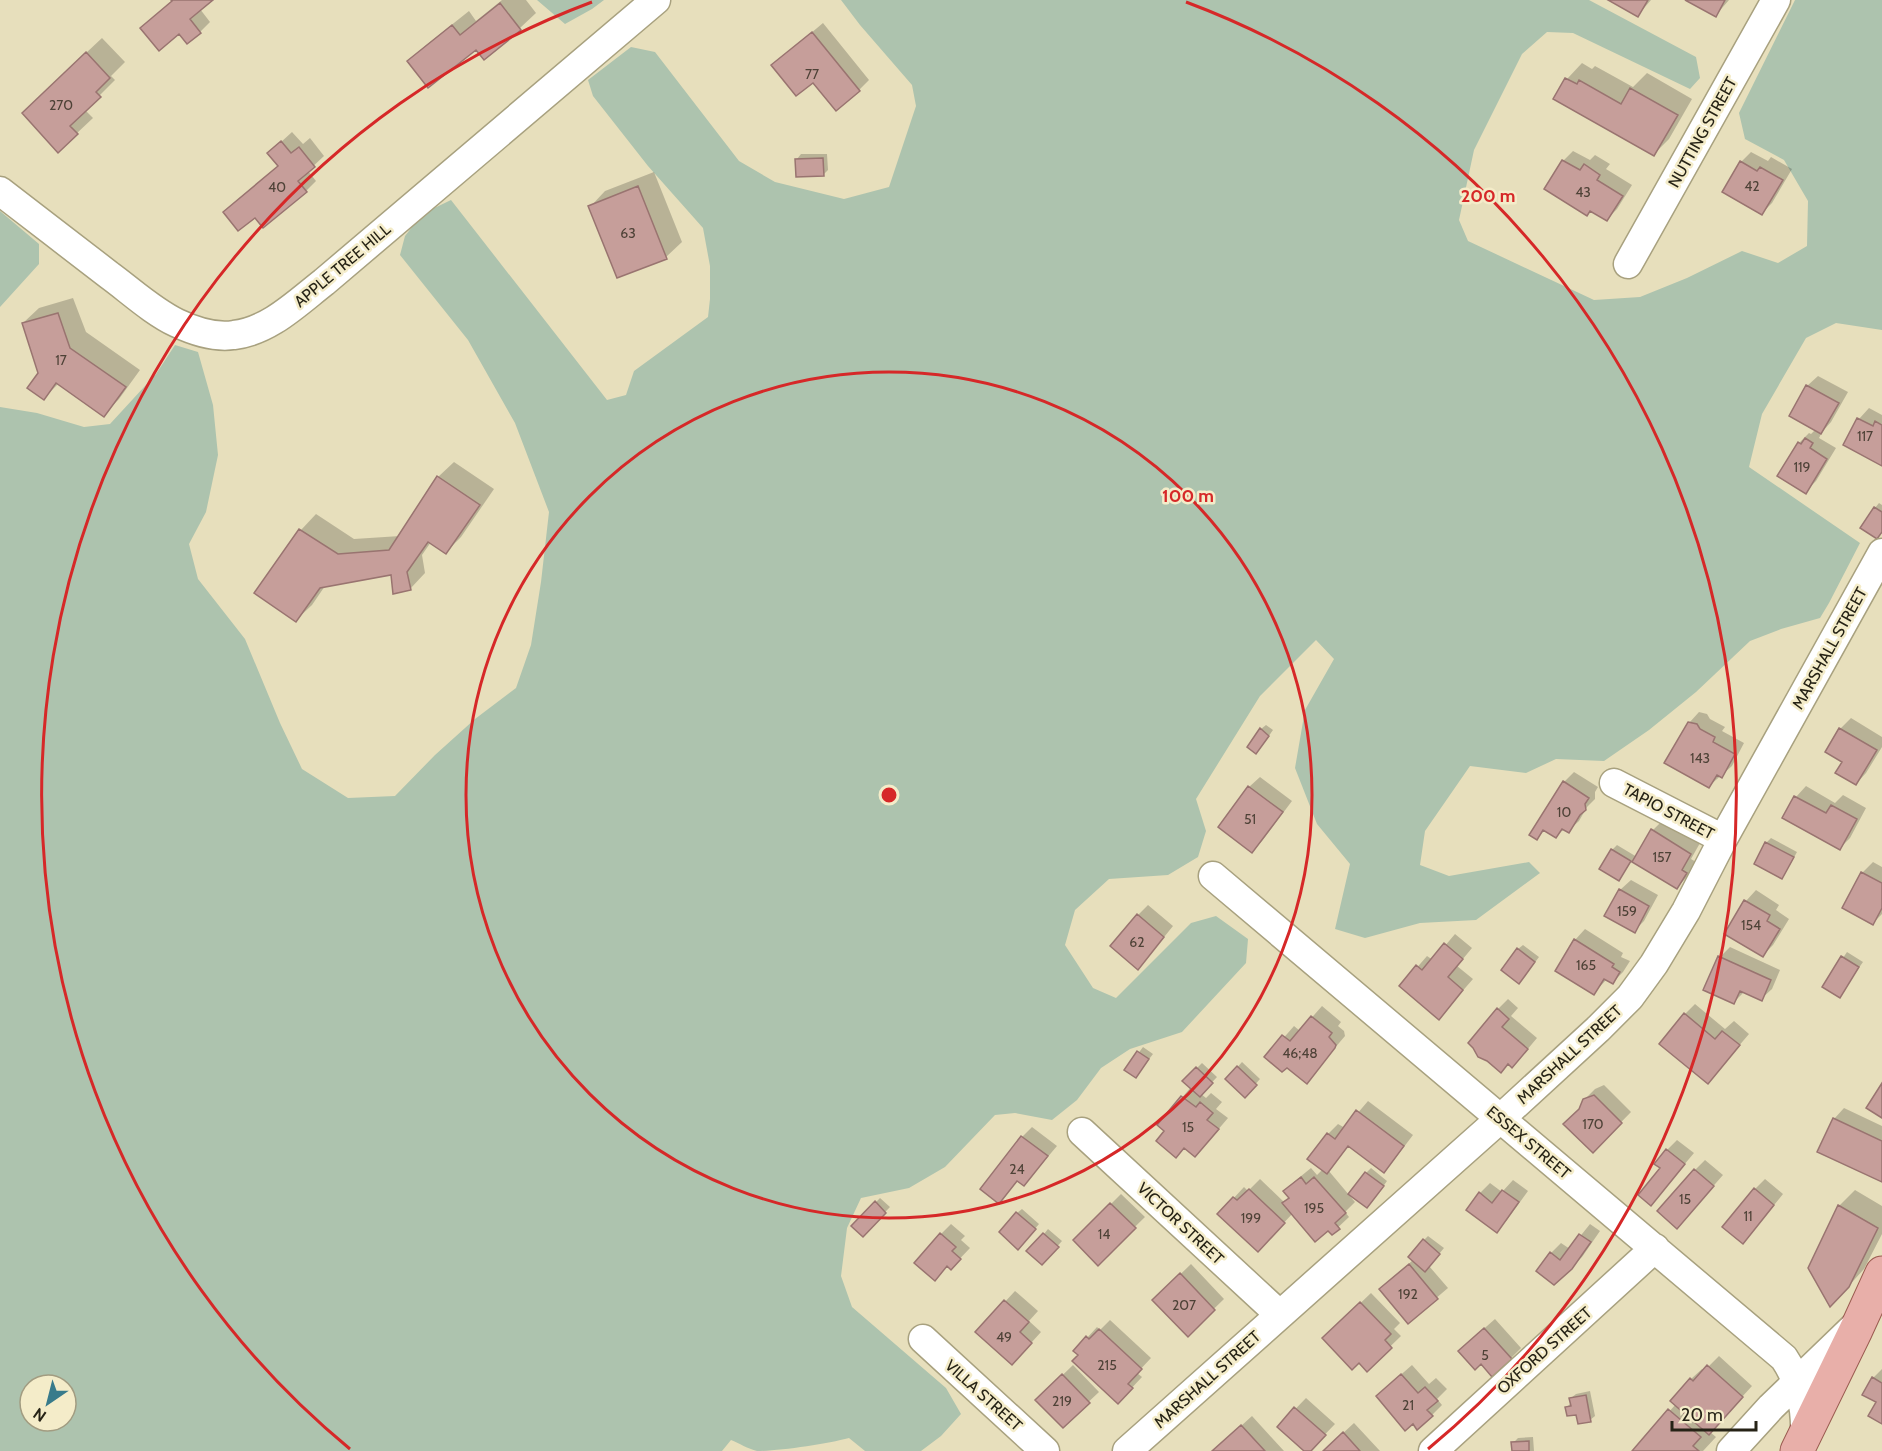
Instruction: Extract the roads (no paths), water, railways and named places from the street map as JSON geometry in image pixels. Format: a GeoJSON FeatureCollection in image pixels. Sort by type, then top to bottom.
{"type":"FeatureCollection","features":[{"type":"Feature","properties":{"kind":"main road"},"geometry":{"type":"LineString","coordinates":[[1801,1443],[1871,1317],[1882,1273]]}},
{"type":"Feature","properties":{"kind":"street","name":"APPLE TREE HILL"},"geometry":{"type":"LineString","coordinates":[[0,190],[147,304],[174,322],[213,335],[232,336],[245,333],[276,319],[324,282],[656,0]]}},
{"type":"Feature","properties":{"kind":"street","name":"NUTTING STREET"},"geometry":{"type":"LineString","coordinates":[[1628,264],[1776,0]]}},
{"type":"Feature","properties":{"kind":"street","name":"MARSHALL STREET"},"geometry":{"type":"LineString","coordinates":[[1127,1451],[1501,1118],[1630,997],[1654,964],[1686,911],[1723,839],[1882,553]]}},
{"type":"Feature","properties":{"kind":"street","name":"TAPIO STREET"},"geometry":{"type":"LineString","coordinates":[[1614,783],[1723,839]]}},
{"type":"Feature","properties":{"kind":"street","name":"ESSEX STREET"},"geometry":{"type":"LineString","coordinates":[[1214,876],[1784,1358],[1797,1382],[1804,1404],[1801,1443]]}},
{"type":"Feature","properties":{"kind":"street","name":"VICTOR STREET"},"geometry":{"type":"LineString","coordinates":[[1082,1132],[1279,1314]]}},
{"type":"Feature","properties":{"kind":"street","name":"OXFORD STREET"},"geometry":{"type":"LineString","coordinates":[[1433,1451],[1655,1248]]}},
{"type":"Feature","properties":{"kind":"street"},"geometry":{"type":"LineString","coordinates":[[1773,1348],[1793,1351],[1816,1346],[1871,1317]]}},
{"type":"Feature","properties":{"kind":"street"},"geometry":{"type":"LineString","coordinates":[[1731,1451],[1797,1382],[1871,1317]]}},
{"type":"Feature","properties":{"kind":"street","name":"VILLA STREET"},"geometry":{"type":"LineString","coordinates":[[923,1339],[1045,1451]]}}]}
